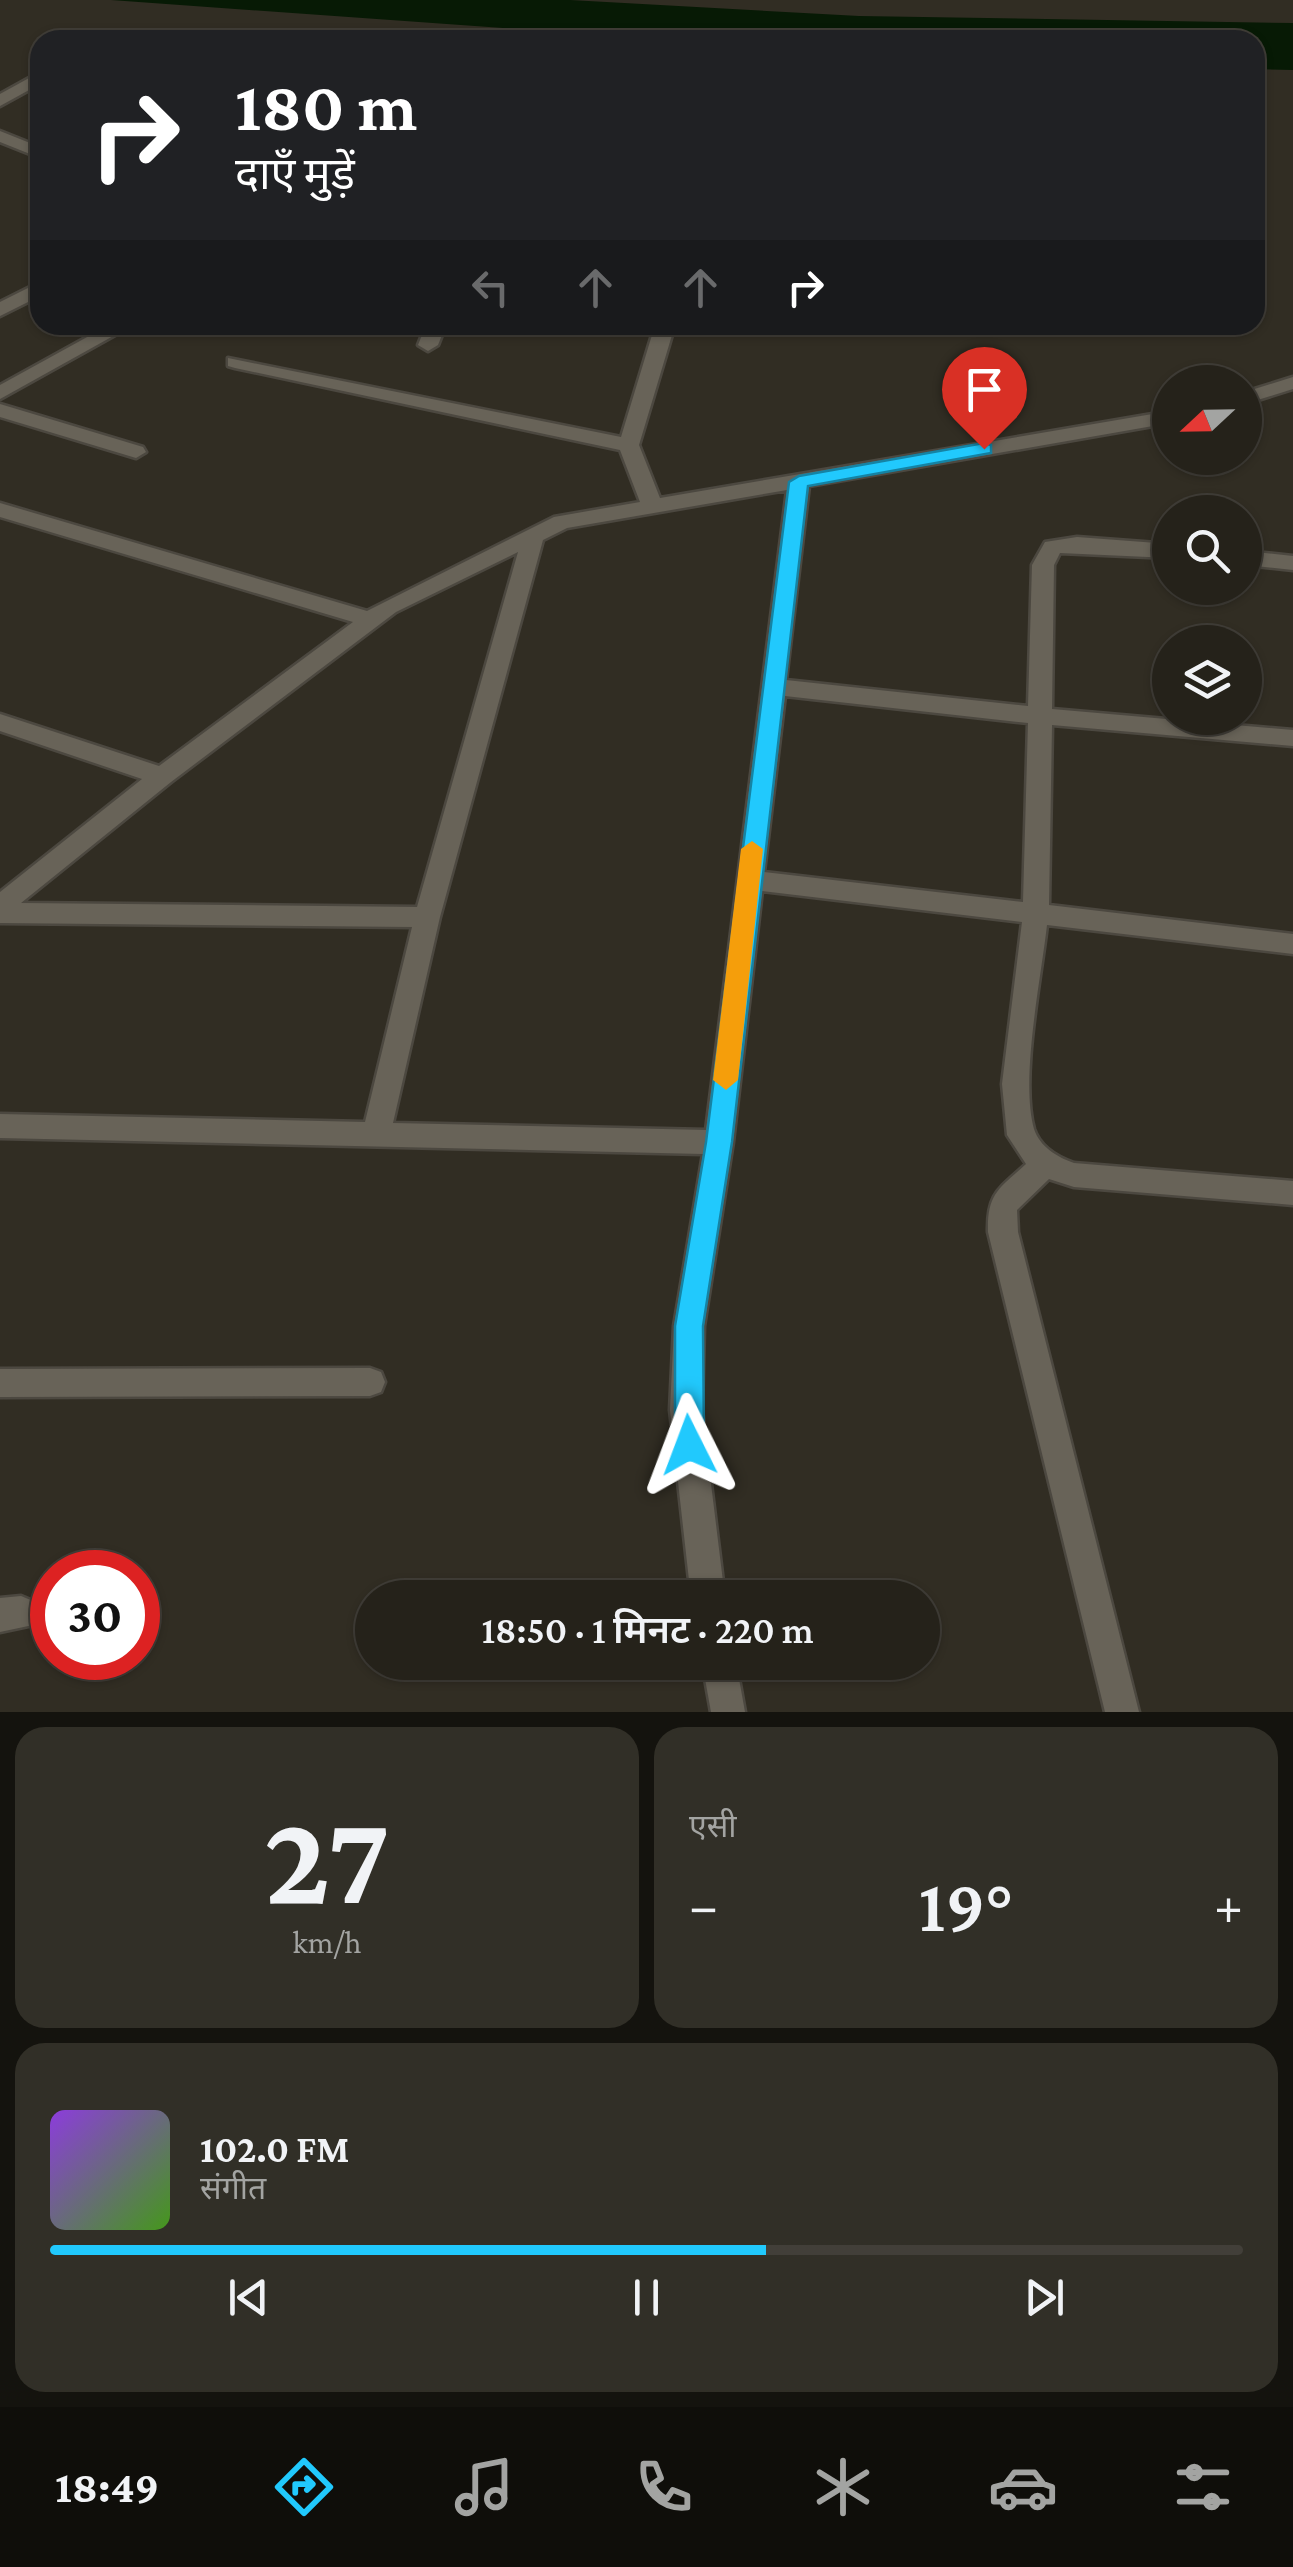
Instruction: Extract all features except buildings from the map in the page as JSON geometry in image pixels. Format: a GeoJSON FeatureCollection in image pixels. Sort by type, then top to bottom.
{"type":"FeatureCollection","features":[{"type":"Feature","properties":{"kind":"street"},"geometry":{"type":"LineString","coordinates":[[0,101],[30,83]]}},
{"type":"Feature","properties":{"kind":"street"},"geometry":{"type":"LineString","coordinates":[[0,136],[30,148]]}},
{"type":"Feature","properties":{"kind":"street"},"geometry":{"type":"LineString","coordinates":[[0,284],[30,292]]}},
{"type":"Feature","properties":{"kind":"street"},"geometry":{"type":"LineString","coordinates":[[0,310],[30,294]]}},
{"type":"Feature","properties":{"kind":"street"},"geometry":{"type":"LineString","coordinates":[[0,393],[105,335]]}},
{"type":"Feature","properties":{"kind":"street"},"geometry":{"type":"LineString","coordinates":[[428,345],[432,335]]}},
{"type":"Feature","properties":{"kind":"street"},"geometry":{"type":"LineString","coordinates":[[654,506],[629,445],[662,335]]}},
{"type":"Feature","properties":{"kind":"street"},"geometry":{"type":"LineString","coordinates":[[235,362],[629,445]]}},
{"type":"Feature","properties":{"kind":"street"},"geometry":{"type":"LineString","coordinates":[[1262,393],[1293,383]]}},
{"type":"Feature","properties":{"kind":"street"},"geometry":{"type":"LineString","coordinates":[[0,410],[136,452]]}},
{"type":"Feature","properties":{"kind":"street"},"geometry":{"type":"LineString","coordinates":[[0,909],[162,776],[370,620],[562,522],[1152,420]]}},
{"type":"Feature","properties":{"kind":"street"},"geometry":{"type":"LineString","coordinates":[[706,1580],[686,1410],[689,1326],[719,1142],[799,482]]}},
{"type":"Feature","properties":{"kind":"street"},"geometry":{"type":"LineString","coordinates":[[0,510],[370,620]]}},
{"type":"Feature","properties":{"kind":"street"},"geometry":{"type":"LineString","coordinates":[[378,1131],[427,918],[533,536]]}},
{"type":"Feature","properties":{"kind":"street"},"geometry":{"type":"LineString","coordinates":[[1152,550],[1076,544],[1053,547],[1043,565],[1036,914],[1016,1084],[1021,1135],[1044,1165],[1074,1175],[1293,1194]]}},
{"type":"Feature","properties":{"kind":"street"},"geometry":{"type":"LineString","coordinates":[[1262,560],[1293,563]]}},
{"type":"Feature","properties":{"kind":"street"},"geometry":{"type":"LineString","coordinates":[[774,686],[1041,716],[1293,738]]}},
{"type":"Feature","properties":{"kind":"street"},"geometry":{"type":"LineString","coordinates":[[0,722],[162,776]]}},
{"type":"Feature","properties":{"kind":"street"},"geometry":{"type":"LineString","coordinates":[[748,880],[1293,944]]}},
{"type":"Feature","properties":{"kind":"street"},"geometry":{"type":"LineString","coordinates":[[0,909],[427,918]]}},
{"type":"Feature","properties":{"kind":"street"},"geometry":{"type":"LineString","coordinates":[[0,1126],[378,1131],[719,1142]]}},
{"type":"Feature","properties":{"kind":"street"},"geometry":{"type":"LineString","coordinates":[[1044,1165],[1002,1205],[1003,1232],[1122,1712]]}},
{"type":"Feature","properties":{"kind":"street"},"geometry":{"type":"LineString","coordinates":[[0,1383],[370,1382]]}},
{"type":"Feature","properties":{"kind":"street"},"geometry":{"type":"LineString","coordinates":[[723,1680],[728,1712]]}},
{"type":"Feature","properties":{"kind":"shaded area"},"geometry":{"type":"Polygon","coordinates":[[[111,0],[570,0],[859,16],[1293,23],[1293,70],[1265,69],[1265,30],[530,30],[111,0]]]}},
{"type":"Feature","properties":{"kind":"slow traffic"},"geometry":{"type":"LineString","coordinates":[[726,1080],[752,849]]}},
{"type":"Feature","properties":{"kind":"route"},"geometry":{"type":"LineString","coordinates":[[689,1445],[689,1326],[719,1142],[799,482],[984,449]]}}]}
